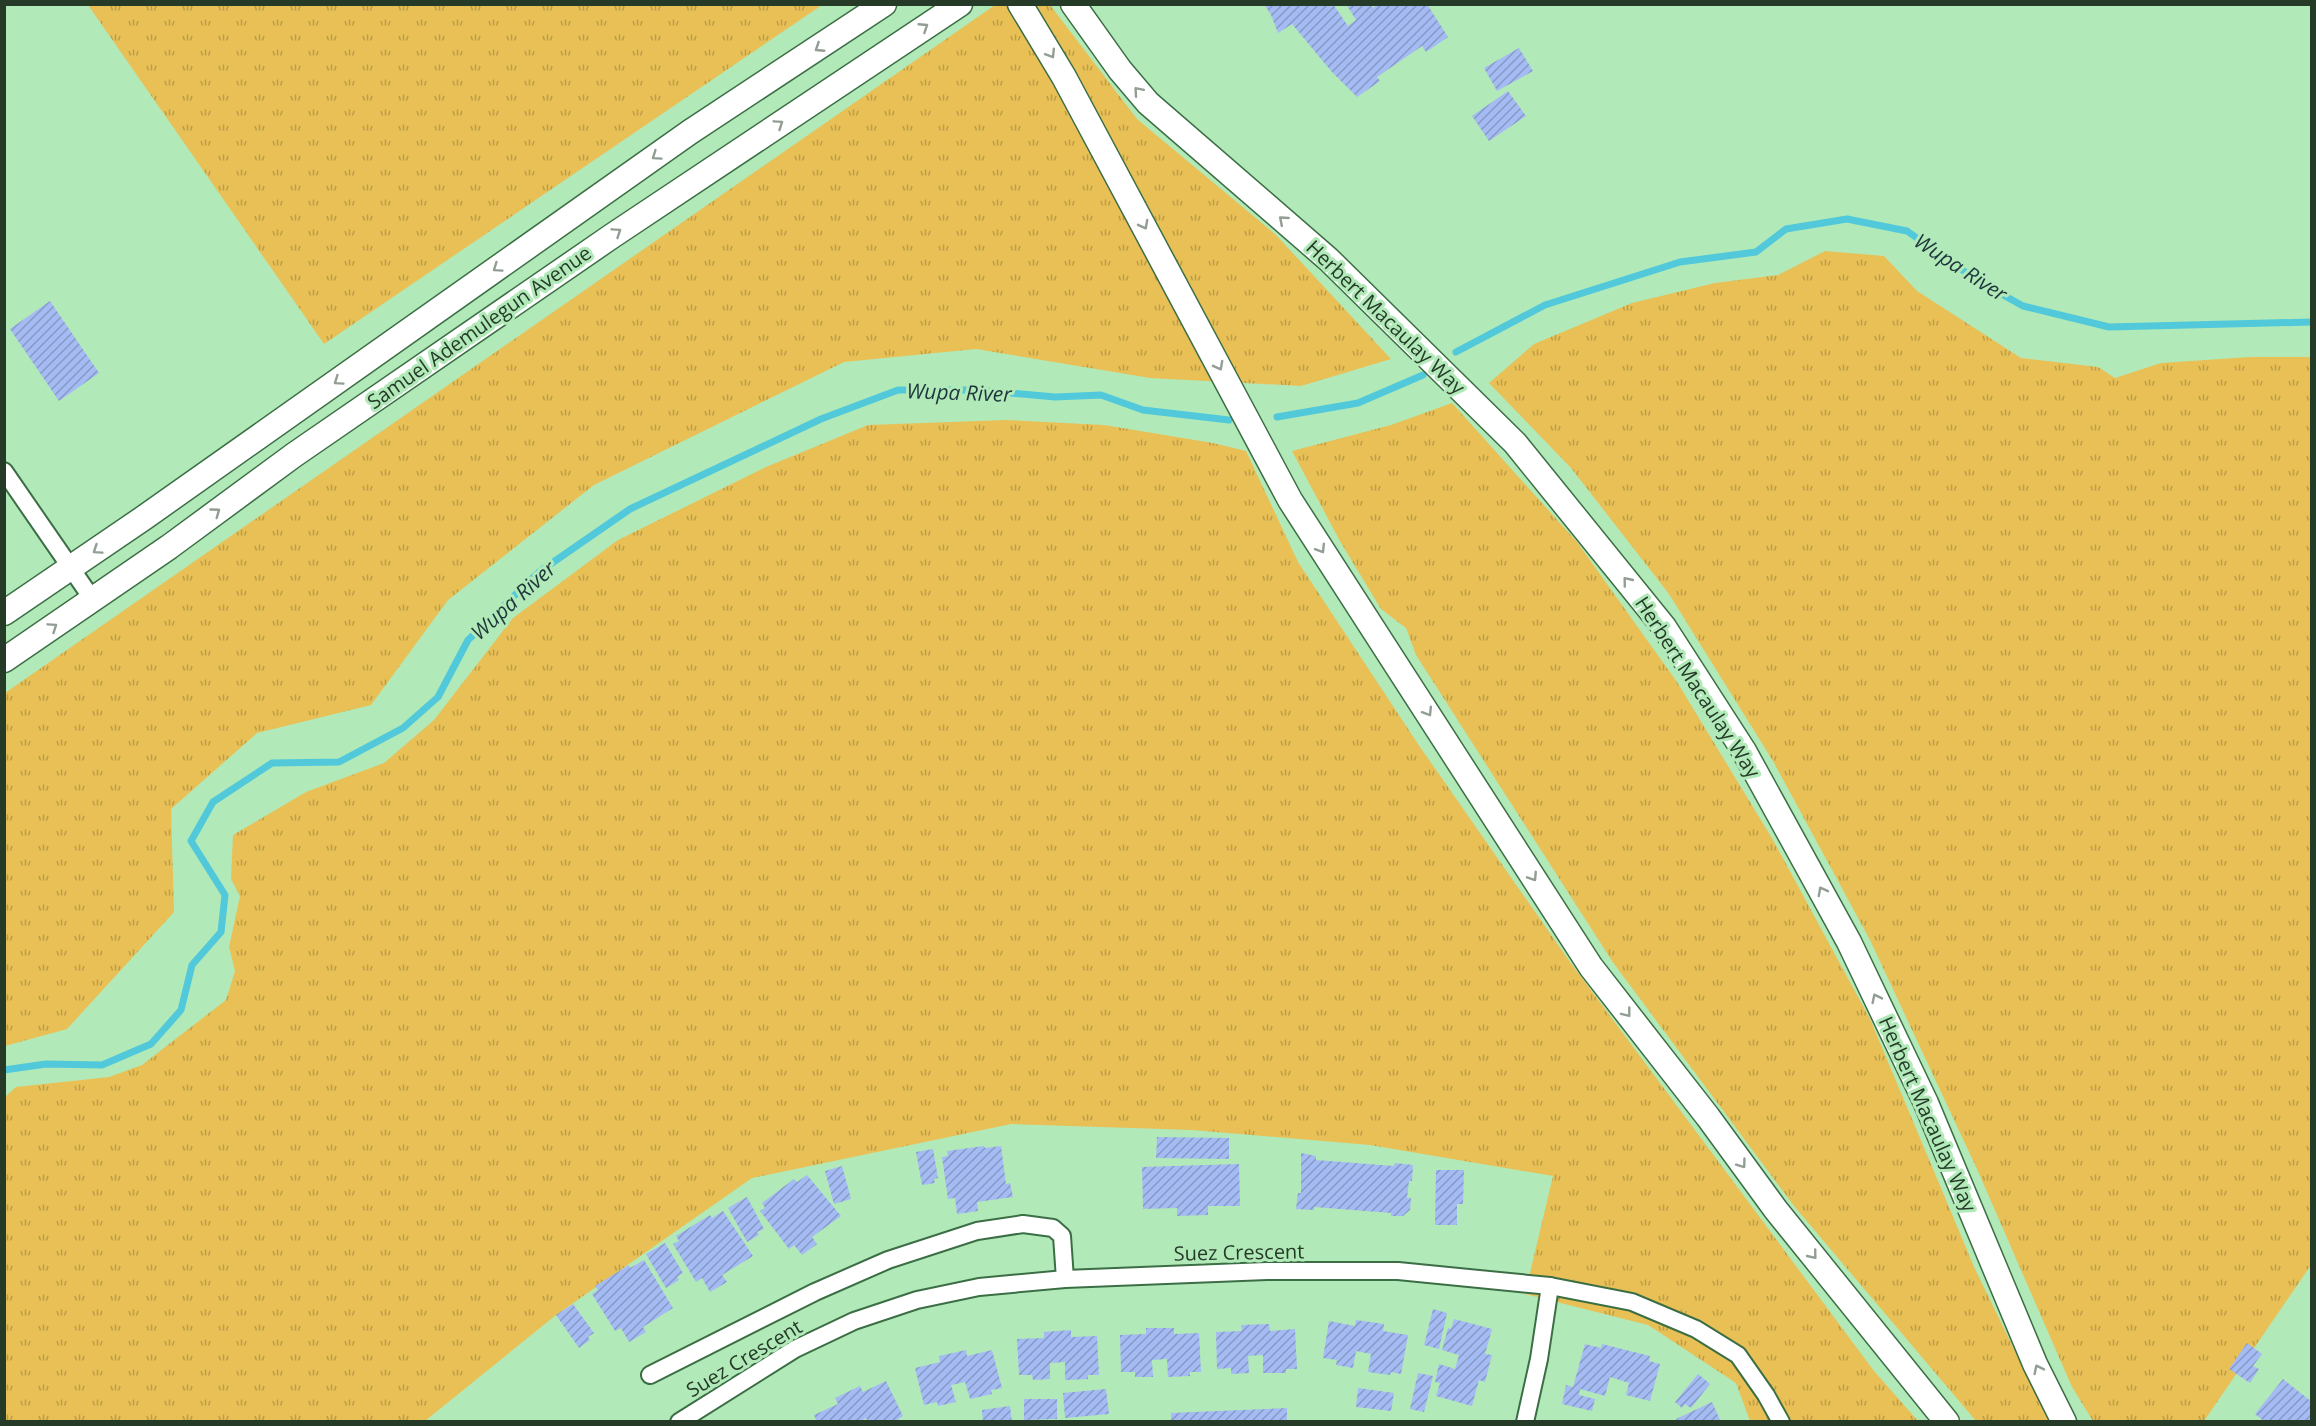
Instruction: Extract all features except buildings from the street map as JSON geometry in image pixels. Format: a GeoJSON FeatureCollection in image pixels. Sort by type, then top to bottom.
{"type":"FeatureCollection","features":[{"type":"Feature","properties":{"kind":"main road","name":"Samuel Ademulegun Avenue"},"geometry":{"type":"LineString","coordinates":[[4,660],[169,547],[294,455],[573,262],[960,4]]}},
{"type":"Feature","properties":{"kind":"main road"},"geometry":{"type":"LineString","coordinates":[[1020,4],[1064,76],[1290,500],[1591,966],[1708,1117],[1776,1210],[1947,1422]]}},
{"type":"Feature","properties":{"kind":"main road","name":"Herbert Macaulay Way"},"geometry":{"type":"LineString","coordinates":[[1073,4],[1120,70],[1148,103],[1328,258],[1515,443],[1664,627],[1744,751],[1850,942],[1926,1103],[2035,1364],[2064,1422]]}},
{"type":"Feature","properties":{"kind":"main road","name":"Samuel Ademulegun Avenue"},"geometry":{"type":"LineString","coordinates":[[4,613],[146,518],[690,132],[876,10]]}},
{"type":"Feature","properties":{"kind":"street"},"geometry":{"type":"LineString","coordinates":[[4,471],[93,600]]}},
{"type":"Feature","properties":{"kind":"street"},"geometry":{"type":"LineString","coordinates":[[650,1375],[846,1278],[888,1260],[977,1231],[1023,1224],[1053,1228],[1062,1236],[1065,1279]]}},
{"type":"Feature","properties":{"kind":"street","name":"Suez Crescent"},"geometry":{"type":"LineString","coordinates":[[679,1422],[795,1349],[854,1321],[917,1300],[978,1287],[1065,1279],[1267,1271],[1398,1271],[1550,1286],[1632,1302],[1696,1329],[1738,1355],[1766,1395],[1781,1422]]}},
{"type":"Feature","properties":{"kind":"street"},"geometry":{"type":"LineString","coordinates":[[1525,1422],[1539,1359],[1550,1286]]}},
{"type":"Feature","properties":{"kind":"green space"},"geometry":{"type":"Polygon","coordinates":[[[88,5],[822,5],[324,344],[88,5]]]}},
{"type":"Feature","properties":{"kind":"green space"},"geometry":{"type":"Polygon","coordinates":[[[995,5],[1050,5],[1137,119],[1275,234],[1391,359],[1301,386],[1150,378],[976,349],[844,362],[594,485],[448,600],[371,705],[257,733],[171,809],[174,912],[67,1029],[5,1046],[5,693],[995,5]]]}},
{"type":"Feature","properties":{"kind":"green space"},"geometry":{"type":"Polygon","coordinates":[[[1825,251],[1884,256],[1917,291],[2021,358],[2098,367],[2115,378],[2161,363],[2250,357],[2311,357],[2311,1265],[2204,1421],[2093,1421],[2072,1387],[1977,1169],[1870,940],[1773,761],[1669,594],[1571,468],[1489,383],[1534,344],[1632,303],[1715,283],[1778,275],[1825,251]]]}},
{"type":"Feature","properties":{"kind":"green space"},"geometry":{"type":"Polygon","coordinates":[[[1452,403],[1577,542],[1677,682],[1773,840],[1870,1019],[1975,1269],[2049,1421],[1976,1421],[1794,1206],[1612,961],[1416,655],[1406,628],[1381,609],[1341,543],[1292,451],[1391,425],[1452,403]]]}},
{"type":"Feature","properties":{"kind":"green space"},"geometry":{"type":"Polygon","coordinates":[[[1006,420],[1104,425],[1213,443],[1246,451],[1298,562],[1418,744],[1570,962],[1874,1371],[1918,1421],[1750,1421],[1736,1383],[1648,1325],[1525,1294],[1553,1176],[1370,1145],[1192,1130],[1011,1124],[752,1178],[556,1315],[425,1421],[5,1422],[5,1097],[16,1087],[109,1077],[142,1065],[226,1000],[235,971],[229,947],[240,896],[231,879],[233,835],[306,792],[384,763],[434,720],[513,618],[618,540],[766,467],[868,425],[1006,420]]]}},
{"type":"Feature","properties":{"kind":"waterway","name":"Wupa River"},"geometry":{"type":"LineString","coordinates":[[1456,352],[1545,305],[1680,262],[1756,252],[1786,229],[1847,219],[1907,231],[1978,281],[2023,306],[2109,327],[2312,322]]}},
{"type":"Feature","properties":{"kind":"waterway","name":"Wupa River"},"geometry":{"type":"LineString","coordinates":[[1277,417],[1358,403],[1423,375]]}},
{"type":"Feature","properties":{"kind":"waterway","name":"Wupa River"},"geometry":{"type":"LineString","coordinates":[[4,1070],[46,1064],[102,1065],[151,1044],[181,1010],[192,965],[221,932],[225,895],[191,841],[213,802],[272,763],[339,762],[403,728],[438,697],[468,640],[539,572],[630,509],[821,419],[898,390],[977,390],[1055,397],[1101,395],[1143,410],[1229,420]]}}]}
